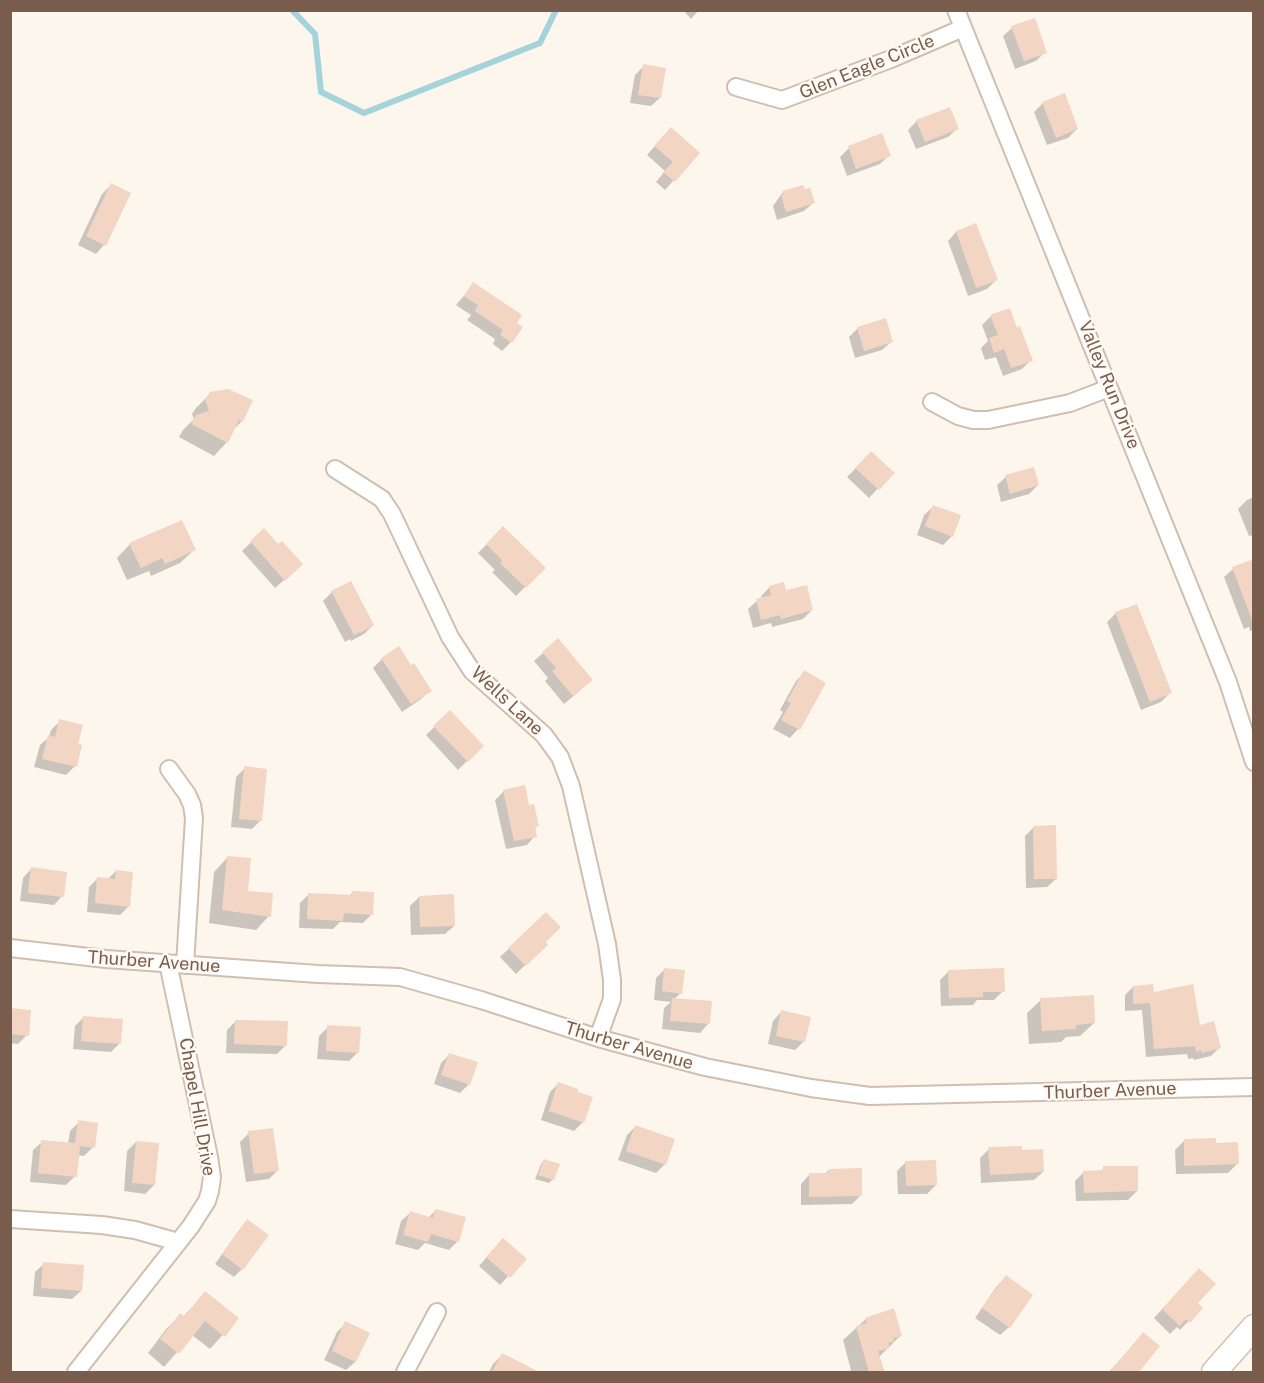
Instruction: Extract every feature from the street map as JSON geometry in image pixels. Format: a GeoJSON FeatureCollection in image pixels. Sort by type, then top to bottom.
{"type":"FeatureCollection","features":[{"type":"Feature","properties":{"kind":"main road"},"geometry":{"type":"LineString","coordinates":[[1214,1372],[1254,1327]]}},
{"type":"Feature","properties":{"kind":"street","name":"Valley Run Drive"},"geometry":{"type":"LineString","coordinates":[[956,10],[1228,682],[1254,762]]}},
{"type":"Feature","properties":{"kind":"street","name":"Glen Eagle Circle"},"geometry":{"type":"LineString","coordinates":[[736,87],[782,100],[963,28]]}},
{"type":"Feature","properties":{"kind":"street"},"geometry":{"type":"LineString","coordinates":[[932,402],[958,416],[973,420],[988,420],[1070,403],[1109,388]]}},
{"type":"Feature","properties":{"kind":"street","name":"Wells Lane"},"geometry":{"type":"LineString","coordinates":[[335,469],[382,499],[392,514],[450,637],[472,671],[544,735],[560,756],[571,786],[607,944],[612,980],[612,999],[598,1038]]}},
{"type":"Feature","properties":{"kind":"street","name":"Chapel Hill Drive"},"geometry":{"type":"LineString","coordinates":[[76,1372],[178,1242],[207,1201],[212,1177],[193,1076],[176,964],[194,818],[187,794],[169,769]]}},
{"type":"Feature","properties":{"kind":"street","name":"Thurber Avenue"},"geometry":{"type":"LineString","coordinates":[[10,948],[106,959],[400,977],[481,1000],[598,1038],[716,1070],[811,1088],[870,1096],[1254,1087]]}},
{"type":"Feature","properties":{"kind":"street"},"geometry":{"type":"LineString","coordinates":[[10,1219],[102,1225],[135,1230],[178,1242]]}},
{"type":"Feature","properties":{"kind":"street"},"geometry":{"type":"LineString","coordinates":[[405,1372],[437,1312]]}},
{"type":"Feature","properties":{"kind":"building"},"geometry":{"type":"Polygon","coordinates":[[[1035,18],[1047,53],[1024,61],[1011,26],[1035,18]]]}},
{"type":"Feature","properties":{"kind":"building"},"geometry":{"type":"Polygon","coordinates":[[[643,64],[666,68],[661,98],[638,95],[643,64]]]}},
{"type":"Feature","properties":{"kind":"building"},"geometry":{"type":"Polygon","coordinates":[[[1065,93],[1078,129],[1056,138],[1042,102],[1065,93]]]}},
{"type":"Feature","properties":{"kind":"building"},"geometry":{"type":"Polygon","coordinates":[[[950,107],[959,129],[925,142],[916,120],[950,107]]]}},
{"type":"Feature","properties":{"kind":"building"},"geometry":{"type":"Polygon","coordinates":[[[671,127],[700,153],[675,182],[663,172],[673,162],[654,146],[671,127]]]}},
{"type":"Feature","properties":{"kind":"building"},"geometry":{"type":"Polygon","coordinates":[[[882,133],[891,156],[856,169],[848,146],[882,133]]]}},
{"type":"Feature","properties":{"kind":"building"},"geometry":{"type":"Polygon","coordinates":[[[111,183],[131,193],[106,246],[86,236],[111,183]]]}},
{"type":"Feature","properties":{"kind":"building"},"geometry":{"type":"Polygon","coordinates":[[[803,185],[805,189],[810,188],[815,203],[786,212],[782,191],[803,185]]]}},
{"type":"Feature","properties":{"kind":"building"},"geometry":{"type":"Polygon","coordinates":[[[976,223],[998,280],[976,288],[956,231],[976,223]]]}},
{"type":"Feature","properties":{"kind":"building"},"geometry":{"type":"Polygon","coordinates":[[[473,282],[522,315],[517,323],[523,327],[512,343],[500,335],[503,330],[475,311],[478,305],[464,296],[473,282]]]}},
{"type":"Feature","properties":{"kind":"building"},"geometry":{"type":"Polygon","coordinates":[[[1010,308],[1017,328],[1020,326],[1033,361],[1011,368],[1004,349],[994,353],[989,338],[998,335],[990,315],[1010,308]]]}},
{"type":"Feature","properties":{"kind":"building"},"geometry":{"type":"Polygon","coordinates":[[[886,318],[893,342],[864,351],[857,327],[886,318]]]}},
{"type":"Feature","properties":{"kind":"building"},"geometry":{"type":"Polygon","coordinates":[[[228,389],[253,400],[243,422],[239,420],[228,443],[191,424],[196,415],[209,411],[205,399],[210,392],[228,389]]]}},
{"type":"Feature","properties":{"kind":"building"},"geometry":{"type":"Polygon","coordinates":[[[871,451],[895,473],[879,490],[855,468],[871,451]]]}},
{"type":"Feature","properties":{"kind":"building"},"geometry":{"type":"Polygon","coordinates":[[[1034,467],[1039,485],[1010,494],[1005,475],[1034,467]]]}},
{"type":"Feature","properties":{"kind":"building"},"geometry":{"type":"Polygon","coordinates":[[[933,505],[961,515],[953,537],[925,526],[933,505]]]}},
{"type":"Feature","properties":{"kind":"building"},"geometry":{"type":"Polygon","coordinates":[[[182,520],[196,550],[165,564],[162,558],[141,568],[129,543],[182,520]]]}},
{"type":"Feature","properties":{"kind":"building"},"geometry":{"type":"Polygon","coordinates":[[[503,526],[546,568],[526,588],[500,563],[502,560],[486,544],[503,526]]]}},
{"type":"Feature","properties":{"kind":"building"},"geometry":{"type":"Polygon","coordinates":[[[264,528],[278,544],[282,541],[303,564],[285,581],[250,541],[264,528]]]}},
{"type":"Feature","properties":{"kind":"building"},"geometry":{"type":"Polygon","coordinates":[[[1254,559],[1254,619],[1252,620],[1232,567],[1254,559]]]}},
{"type":"Feature","properties":{"kind":"building"},"geometry":{"type":"Polygon","coordinates":[[[351,581],[374,625],[354,635],[331,591],[351,581]]]}},
{"type":"Feature","properties":{"kind":"building"},"geometry":{"type":"Polygon","coordinates":[[[784,582],[786,590],[807,585],[813,610],[781,619],[780,615],[761,620],[756,599],[771,595],[769,586],[784,582]]]}},
{"type":"Feature","properties":{"kind":"building"},"geometry":{"type":"Polygon","coordinates":[[[1137,604],[1172,693],[1150,702],[1115,612],[1137,604]]]}},
{"type":"Feature","properties":{"kind":"building"},"geometry":{"type":"Polygon","coordinates":[[[558,638],[593,680],[573,696],[552,671],[556,668],[542,652],[558,638]]]}},
{"type":"Feature","properties":{"kind":"building"},"geometry":{"type":"Polygon","coordinates":[[[399,646],[411,665],[414,663],[432,691],[411,704],[381,658],[399,646]]]}},
{"type":"Feature","properties":{"kind":"building"},"geometry":{"type":"Polygon","coordinates":[[[804,670],[826,683],[800,730],[781,720],[791,703],[787,701],[804,670]]]}},
{"type":"Feature","properties":{"kind":"building"},"geometry":{"type":"Polygon","coordinates":[[[450,710],[484,746],[468,762],[433,726],[450,710]]]}},
{"type":"Feature","properties":{"kind":"building"},"geometry":{"type":"Polygon","coordinates":[[[59,719],[83,725],[78,744],[82,745],[77,767],[42,759],[48,735],[55,737],[59,719]]]}},
{"type":"Feature","properties":{"kind":"building"},"geometry":{"type":"Polygon","coordinates":[[[244,766],[267,769],[262,821],[239,819],[244,766]]]}},
{"type":"Feature","properties":{"kind":"building"},"geometry":{"type":"Polygon","coordinates":[[[525,785],[529,805],[534,804],[539,826],[535,827],[537,837],[514,841],[503,790],[525,785]]]}},
{"type":"Feature","properties":{"kind":"building"},"geometry":{"type":"Polygon","coordinates":[[[1056,825],[1057,879],[1034,879],[1033,826],[1056,825]]]}},
{"type":"Feature","properties":{"kind":"building"},"geometry":{"type":"Polygon","coordinates":[[[227,856],[251,858],[248,891],[273,893],[271,917],[222,910],[227,856]]]}},
{"type":"Feature","properties":{"kind":"building"},"geometry":{"type":"Polygon","coordinates":[[[31,867],[67,872],[64,897],[28,893],[31,867]]]}},
{"type":"Feature","properties":{"kind":"building"},"geometry":{"type":"Polygon","coordinates":[[[116,870],[133,872],[130,907],[95,903],[97,877],[115,879],[116,870]]]}},
{"type":"Feature","properties":{"kind":"building"},"geometry":{"type":"Polygon","coordinates":[[[352,891],[374,892],[373,915],[344,913],[343,921],[307,919],[308,893],[352,895],[352,891]]]}},
{"type":"Feature","properties":{"kind":"building"},"geometry":{"type":"Polygon","coordinates":[[[454,894],[455,926],[420,927],[419,896],[454,894]]]}},
{"type":"Feature","properties":{"kind":"building"},"geometry":{"type":"Polygon","coordinates":[[[546,912],[561,927],[546,942],[548,945],[526,966],[508,948],[546,912]]]}},
{"type":"Feature","properties":{"kind":"building"},"geometry":{"type":"Polygon","coordinates":[[[664,968],[685,970],[682,994],[662,991],[664,968]]]}},
{"type":"Feature","properties":{"kind":"building"},"geometry":{"type":"Polygon","coordinates":[[[1004,968],[1005,992],[983,992],[983,997],[949,998],[948,970],[1004,968]]]}},
{"type":"Feature","properties":{"kind":"building"},"geometry":{"type":"Polygon","coordinates":[[[1153,984],[1154,992],[1193,984],[1200,1025],[1214,1021],[1221,1048],[1202,1053],[1201,1050],[1196,1052],[1195,1046],[1154,1049],[1150,1003],[1133,1004],[1133,986],[1153,984]]]}},
{"type":"Feature","properties":{"kind":"building"},"geometry":{"type":"Polygon","coordinates":[[[1094,995],[1095,1023],[1076,1025],[1076,1029],[1042,1031],[1040,998],[1094,995]]]}},
{"type":"Feature","properties":{"kind":"building"},"geometry":{"type":"Polygon","coordinates":[[[672,998],[712,1001],[710,1024],[670,1021],[672,998]]]}},
{"type":"Feature","properties":{"kind":"building"},"geometry":{"type":"Polygon","coordinates":[[[10,1008],[31,1010],[29,1036],[10,1034],[10,1008]]]}},
{"type":"Feature","properties":{"kind":"building"},"geometry":{"type":"Polygon","coordinates":[[[781,1010],[811,1017],[805,1042],[776,1036],[781,1010]]]}},
{"type":"Feature","properties":{"kind":"building"},"geometry":{"type":"Polygon","coordinates":[[[83,1016],[123,1019],[121,1044],[81,1041],[83,1016]]]}},
{"type":"Feature","properties":{"kind":"building"},"geometry":{"type":"Polygon","coordinates":[[[235,1020],[288,1021],[287,1046],[234,1044],[235,1020]]]}},
{"type":"Feature","properties":{"kind":"building"},"geometry":{"type":"Polygon","coordinates":[[[327,1025],[361,1027],[359,1053],[326,1051],[327,1025]]]}},
{"type":"Feature","properties":{"kind":"building"},"geometry":{"type":"Polygon","coordinates":[[[449,1053],[478,1062],[470,1085],[441,1075],[449,1053]]]}},
{"type":"Feature","properties":{"kind":"building"},"geometry":{"type":"Polygon","coordinates":[[[558,1082],[593,1097],[584,1123],[549,1111],[558,1082]]]}},
{"type":"Feature","properties":{"kind":"building"},"geometry":{"type":"Polygon","coordinates":[[[78,1120],[98,1123],[95,1148],[80,1146],[77,1177],[38,1173],[41,1140],[75,1143],[78,1120]]]}},
{"type":"Feature","properties":{"kind":"building"},"geometry":{"type":"Polygon","coordinates":[[[635,1125],[675,1139],[666,1165],[626,1151],[635,1125]]]}},
{"type":"Feature","properties":{"kind":"building"},"geometry":{"type":"Polygon","coordinates":[[[273,1128],[279,1171],[254,1174],[248,1131],[273,1128]]]}},
{"type":"Feature","properties":{"kind":"building"},"geometry":{"type":"Polygon","coordinates":[[[1216,1138],[1216,1143],[1238,1142],[1239,1164],[1184,1166],[1184,1139],[1216,1138]]]}},
{"type":"Feature","properties":{"kind":"building"},"geometry":{"type":"Polygon","coordinates":[[[136,1141],[159,1143],[155,1185],[132,1183],[136,1141]]]}},
{"type":"Feature","properties":{"kind":"building"},"geometry":{"type":"Polygon","coordinates":[[[1022,1146],[1022,1150],[1043,1149],[1044,1172],[990,1175],[988,1147],[1022,1146]]]}},
{"type":"Feature","properties":{"kind":"building"},"geometry":{"type":"Polygon","coordinates":[[[544,1159],[560,1164],[554,1180],[538,1175],[544,1159]]]}},
{"type":"Feature","properties":{"kind":"building"},"geometry":{"type":"Polygon","coordinates":[[[936,1160],[937,1185],[906,1186],[905,1161],[936,1160]]]}},
{"type":"Feature","properties":{"kind":"building"},"geometry":{"type":"Polygon","coordinates":[[[1103,1166],[1138,1166],[1138,1191],[1084,1193],[1083,1171],[1103,1170],[1103,1166]]]}},
{"type":"Feature","properties":{"kind":"building"},"geometry":{"type":"Polygon","coordinates":[[[862,1168],[862,1196],[809,1197],[809,1173],[828,1173],[829,1169],[862,1168]]]}},
{"type":"Feature","properties":{"kind":"building"},"geometry":{"type":"Polygon","coordinates":[[[435,1209],[466,1217],[459,1242],[431,1234],[428,1242],[403,1235],[410,1211],[433,1218],[435,1209]]]}},
{"type":"Feature","properties":{"kind":"building"},"geometry":{"type":"Polygon","coordinates":[[[247,1219],[269,1235],[243,1270],[222,1254],[247,1219]]]}},
{"type":"Feature","properties":{"kind":"building"},"geometry":{"type":"Polygon","coordinates":[[[503,1238],[527,1259],[510,1278],[486,1257],[503,1238]]]}},
{"type":"Feature","properties":{"kind":"building"},"geometry":{"type":"Polygon","coordinates":[[[43,1262],[84,1265],[82,1291],[41,1288],[43,1262]]]}},
{"type":"Feature","properties":{"kind":"building"},"geometry":{"type":"Polygon","coordinates":[[[1199,1268],[1216,1284],[1198,1303],[1203,1308],[1190,1323],[1186,1319],[1180,1326],[1162,1309],[1199,1268]]]}},
{"type":"Feature","properties":{"kind":"building"},"geometry":{"type":"Polygon","coordinates":[[[1006,1275],[1033,1295],[1010,1328],[982,1308],[1006,1275]]]}},
{"type":"Feature","properties":{"kind":"building"},"geometry":{"type":"Polygon","coordinates":[[[205,1291],[239,1318],[225,1337],[205,1321],[179,1354],[160,1339],[180,1313],[185,1316],[205,1291]]]}},
{"type":"Feature","properties":{"kind":"building"},"geometry":{"type":"Polygon","coordinates":[[[894,1308],[902,1336],[893,1338],[894,1341],[888,1343],[890,1348],[878,1351],[885,1372],[869,1372],[856,1326],[867,1323],[865,1318],[894,1308]]]}},
{"type":"Feature","properties":{"kind":"building"},"geometry":{"type":"Polygon","coordinates":[[[345,1321],[370,1333],[356,1362],[332,1351],[345,1321]]]}},
{"type":"Feature","properties":{"kind":"building"},"geometry":{"type":"Polygon","coordinates":[[[1143,1332],[1160,1346],[1139,1372],[1110,1372],[1143,1332]]]}},
{"type":"Feature","properties":{"kind":"building"},"geometry":{"type":"Polygon","coordinates":[[[502,1353],[539,1372],[492,1372],[502,1353]]]}},
{"type":"Feature","properties":{"kind":"waterway"},"geometry":{"type":"LineString","coordinates":[[292,10],[315,34],[321,92],[364,113],[540,43],[556,10]]}}]}
